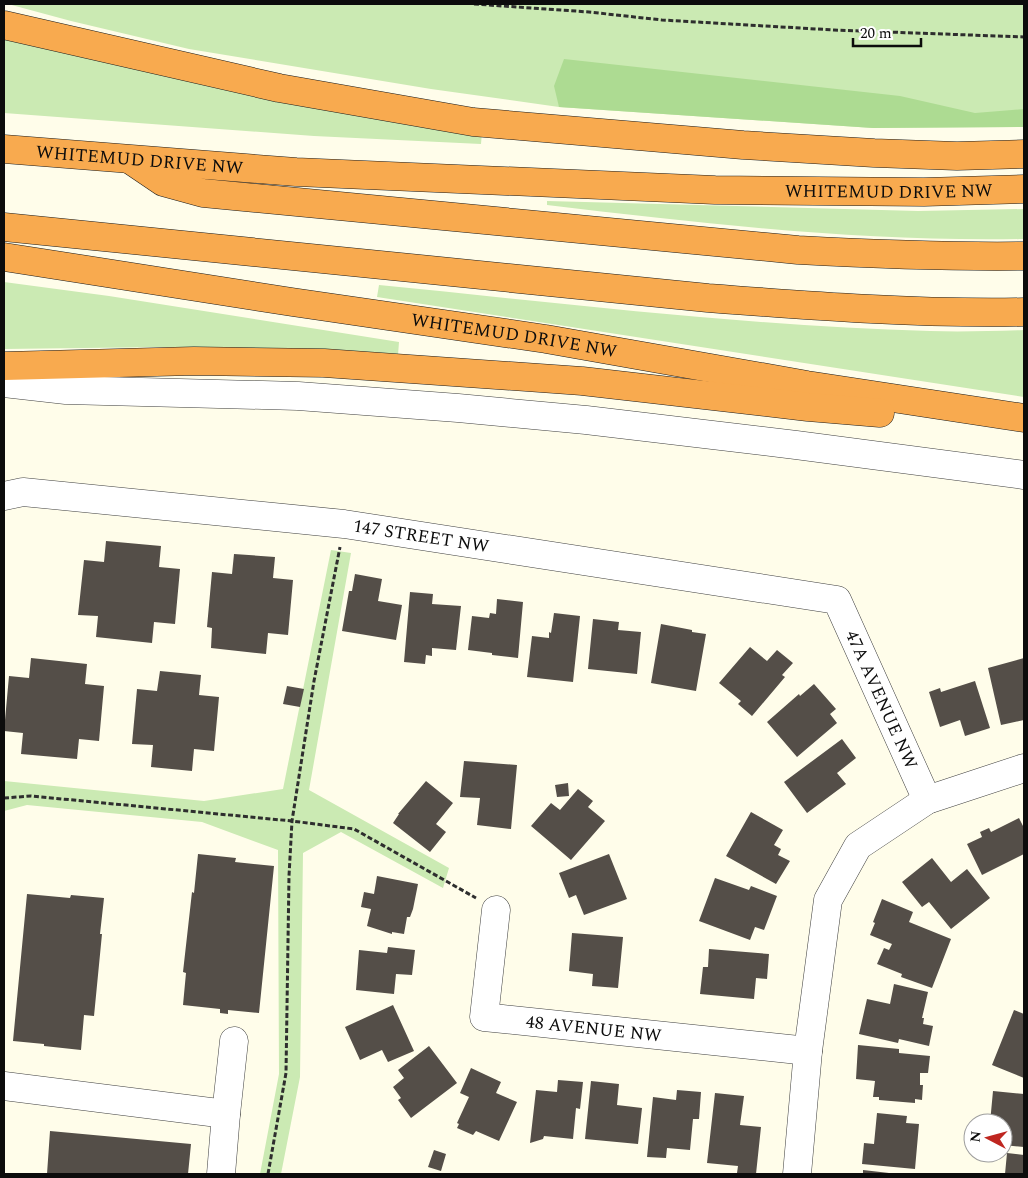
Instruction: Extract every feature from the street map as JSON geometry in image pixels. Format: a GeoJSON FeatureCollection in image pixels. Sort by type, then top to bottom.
{"type":"FeatureCollection","features":[{"type":"Feature","properties":{"kind":"highway"},"geometry":{"type":"LineString","coordinates":[[4,25],[279,88],[473,122],[734,144],[874,153],[957,156],[1024,154]]}},
{"type":"Feature","properties":{"kind":"highway","name":"WHITEMUD DRIVE NW"},"geometry":{"type":"LineString","coordinates":[[4,149],[296,172],[715,190],[924,192],[1024,189]]}},
{"type":"Feature","properties":{"kind":"highway"},"geometry":{"type":"LineString","coordinates":[[130,160],[163,182],[203,193],[798,250],[947,256],[1024,256]]}},
{"type":"Feature","properties":{"kind":"highway"},"geometry":{"type":"LineString","coordinates":[[4,227],[708,298],[817,307],[981,313],[1024,312]]}},
{"type":"Feature","properties":{"kind":"highway","name":"WHITEMUD DRIVE NW"},"geometry":{"type":"LineString","coordinates":[[4,257],[546,339],[807,385],[1024,418]]}},
{"type":"Feature","properties":{"kind":"highway"},"geometry":{"type":"LineString","coordinates":[[4,366],[194,361],[344,364],[572,380],[808,407],[1024,424]]}},
{"type":"Feature","properties":{"kind":"street"},"geometry":{"type":"LineString","coordinates":[[4,383],[66,390],[298,396],[458,408],[586,420],[1024,474]]}},
{"type":"Feature","properties":{"kind":"street","name":"147 STREET NW"},"geometry":{"type":"LineString","coordinates":[[4,496],[23,492],[344,524],[837,600]]}},
{"type":"Feature","properties":{"kind":"street","name":"47A AVENUE NW"},"geometry":{"type":"LineString","coordinates":[[837,600],[927,800]]}},
{"type":"Feature","properties":{"kind":"street"},"geometry":{"type":"LineString","coordinates":[[797,1174],[808,1051],[828,900],[858,846],[927,800],[1024,768]]}},
{"type":"Feature","properties":{"kind":"street","name":"48 AVENUE NW"},"geometry":{"type":"LineString","coordinates":[[496,910],[484,1017],[808,1051]]}},
{"type":"Feature","properties":{"kind":"street"},"geometry":{"type":"LineString","coordinates":[[221,1174],[234,1040]]}},
{"type":"Feature","properties":{"kind":"street"},"geometry":{"type":"LineString","coordinates":[[4,1086],[226,1114]]}},
{"type":"Feature","properties":{"kind":"path"},"geometry":{"type":"LineString","coordinates":[[474,4],[589,12],[662,20],[890,33],[1024,37]]}},
{"type":"Feature","properties":{"kind":"path"},"geometry":{"type":"LineString","coordinates":[[268,1174],[286,1073],[289,876],[292,821],[314,681],[344,524]]}},
{"type":"Feature","properties":{"kind":"path"},"geometry":{"type":"LineString","coordinates":[[4,798],[31,796],[292,821],[354,830],[496,910]]}},
{"type":"Feature","properties":{"kind":"green space"},"geometry":{"type":"Polygon","coordinates":[[[8,4],[1024,4],[1024,127],[873,128],[559,107],[431,89],[189,49],[8,4]]]}},
{"type":"Feature","properties":{"kind":"green space"},"geometry":{"type":"Polygon","coordinates":[[[4,39],[163,74],[482,132],[481,144],[314,136],[4,113],[4,39]]]}},
{"type":"Feature","properties":{"kind":"green space"},"geometry":{"type":"Polygon","coordinates":[[[564,59],[900,96],[975,113],[1024,109],[1024,127],[873,128],[559,107],[554,86],[564,59]]]}},
{"type":"Feature","properties":{"kind":"green space"},"geometry":{"type":"Polygon","coordinates":[[[547,201],[918,211],[1024,209],[1024,239],[904,238],[845,235],[666,219],[547,205],[547,201]]]}},
{"type":"Feature","properties":{"kind":"green space"},"geometry":{"type":"Polygon","coordinates":[[[4,282],[109,296],[399,342],[398,355],[164,347],[4,349],[4,282]]]}},
{"type":"Feature","properties":{"kind":"green space"},"geometry":{"type":"Polygon","coordinates":[[[379,285],[654,313],[792,324],[930,331],[1024,330],[1024,397],[377,297],[379,285]]]}},
{"type":"Feature","properties":{"kind":"green space"},"geometry":{"type":"Polygon","coordinates":[[[331,550],[351,553],[309,790],[449,868],[443,888],[341,832],[303,853],[300,1077],[281,1174],[260,1174],[279,1074],[278,850],[202,822],[27,805],[4,811],[4,781],[204,801],[283,789],[331,550]]]}},
{"type":"Feature","properties":{"kind":"building"},"geometry":{"type":"Polygon","coordinates":[[[106,541],[161,546],[159,567],[180,569],[175,624],[154,622],[152,643],[96,637],[98,616],[78,615],[84,560],[104,562],[106,541]]]}},
{"type":"Feature","properties":{"kind":"building"},"geometry":{"type":"Polygon","coordinates":[[[234,554],[275,557],[273,578],[293,580],[288,635],[268,633],[266,654],[211,648],[212,628],[207,627],[212,572],[232,574],[234,554]]]}},
{"type":"Feature","properties":{"kind":"building"},"geometry":{"type":"Polygon","coordinates":[[[355,574],[382,579],[378,601],[402,605],[396,640],[342,631],[349,591],[352,591],[355,574]]]}},
{"type":"Feature","properties":{"kind":"building"},"geometry":{"type":"Polygon","coordinates":[[[410,592],[433,594],[432,604],[461,606],[456,650],[432,648],[432,656],[426,655],[425,664],[404,662],[410,592]]]}},
{"type":"Feature","properties":{"kind":"building"},"geometry":{"type":"Polygon","coordinates":[[[497,599],[523,602],[518,658],[468,650],[472,616],[489,618],[490,613],[496,614],[497,599]]]}},
{"type":"Feature","properties":{"kind":"building"},"geometry":{"type":"Polygon","coordinates":[[[554,613],[580,616],[573,682],[527,677],[532,636],[549,638],[554,613]]]}},
{"type":"Feature","properties":{"kind":"building"},"geometry":{"type":"Polygon","coordinates":[[[593,619],[619,622],[618,630],[641,632],[637,674],[588,669],[593,619]]]}},
{"type":"Feature","properties":{"kind":"building"},"geometry":{"type":"Polygon","coordinates":[[[661,624],[706,634],[696,691],[651,683],[661,624]]]}},
{"type":"Feature","properties":{"kind":"building"},"geometry":{"type":"Polygon","coordinates":[[[750,647],[767,661],[777,650],[793,663],[782,675],[785,677],[752,716],[738,704],[741,701],[719,683],[750,647]]]}},
{"type":"Feature","properties":{"kind":"building"},"geometry":{"type":"Polygon","coordinates":[[[31,658],[87,664],[85,684],[104,686],[99,741],[79,739],[77,759],[21,754],[23,733],[4,731],[9,676],[29,678],[31,658]]]}},
{"type":"Feature","properties":{"kind":"building"},"geometry":{"type":"Polygon","coordinates":[[[1024,658],[1024,720],[1001,725],[988,668],[1024,658]]]}},
{"type":"Feature","properties":{"kind":"building"},"geometry":{"type":"Polygon","coordinates":[[[160,671],[201,675],[199,695],[219,697],[214,751],[194,749],[192,771],[151,767],[153,745],[132,744],[137,689],[157,691],[160,671]]]}},
{"type":"Feature","properties":{"kind":"building"},"geometry":{"type":"Polygon","coordinates":[[[975,681],[990,728],[965,736],[960,720],[940,727],[929,692],[940,688],[941,692],[975,681]]]}},
{"type":"Feature","properties":{"kind":"building"},"geometry":{"type":"Polygon","coordinates":[[[814,684],[836,709],[830,714],[837,723],[797,757],[767,722],[799,694],[800,696],[814,684]]]}},
{"type":"Feature","properties":{"kind":"building"},"geometry":{"type":"Polygon","coordinates":[[[287,686],[304,689],[300,707],[283,704],[287,686]]]}},
{"type":"Feature","properties":{"kind":"building"},"geometry":{"type":"Polygon","coordinates":[[[842,739],[856,758],[837,773],[846,784],[807,813],[784,782],[842,739]]]}},
{"type":"Feature","properties":{"kind":"building"},"geometry":{"type":"Polygon","coordinates":[[[464,761],[517,765],[511,829],[477,825],[480,798],[460,797],[464,761]]]}},
{"type":"Feature","properties":{"kind":"building"},"geometry":{"type":"Polygon","coordinates":[[[426,781],[453,803],[436,824],[446,832],[430,852],[393,823],[398,814],[426,781]]]}},
{"type":"Feature","properties":{"kind":"building"},"geometry":{"type":"Polygon","coordinates":[[[568,783],[569,796],[557,797],[555,785],[568,783]]]}},
{"type":"Feature","properties":{"kind":"building"},"geometry":{"type":"Polygon","coordinates":[[[578,789],[593,801],[588,807],[605,821],[571,860],[531,826],[551,803],[560,810],[578,789]]]}},
{"type":"Feature","properties":{"kind":"building"},"geometry":{"type":"Polygon","coordinates":[[[751,812],[783,830],[774,845],[781,849],[778,855],[790,861],[776,884],[726,856],[751,812]]]}},
{"type":"Feature","properties":{"kind":"building"},"geometry":{"type":"Polygon","coordinates":[[[1019,818],[1024,828],[1024,854],[982,875],[967,844],[982,837],[980,832],[989,828],[991,832],[1019,818]]]}},
{"type":"Feature","properties":{"kind":"building"},"geometry":{"type":"Polygon","coordinates":[[[198,854],[236,858],[235,862],[274,866],[259,1013],[228,1010],[228,1014],[220,1013],[220,1009],[183,1005],[186,973],[183,972],[198,854]]]}},
{"type":"Feature","properties":{"kind":"building"},"geometry":{"type":"Polygon","coordinates":[[[609,854],[627,899],[584,915],[576,895],[569,898],[559,873],[609,854]]]}},
{"type":"Feature","properties":{"kind":"building"},"geometry":{"type":"Polygon","coordinates":[[[932,858],[951,882],[967,869],[990,898],[951,929],[929,902],[922,907],[902,882],[932,858]]]}},
{"type":"Feature","properties":{"kind":"building"},"geometry":{"type":"Polygon","coordinates":[[[377,876],[418,884],[413,909],[410,917],[407,917],[404,934],[392,932],[392,934],[367,926],[371,909],[361,907],[364,892],[374,894],[377,876]]]}},
{"type":"Feature","properties":{"kind":"building"},"geometry":{"type":"Polygon","coordinates":[[[715,878],[749,890],[751,886],[777,896],[764,930],[755,927],[750,940],[699,921],[715,878]]]}},
{"type":"Feature","properties":{"kind":"building"},"geometry":{"type":"Polygon","coordinates":[[[27,894],[70,898],[71,895],[104,898],[94,1016],[84,1015],[81,1050],[13,1041],[27,894]]]}},
{"type":"Feature","properties":{"kind":"building"},"geometry":{"type":"Polygon","coordinates":[[[882,899],[913,912],[909,922],[951,939],[932,988],[901,977],[902,974],[877,964],[884,948],[889,950],[892,944],[870,935],[882,899]]]}},
{"type":"Feature","properties":{"kind":"building"},"geometry":{"type":"Polygon","coordinates":[[[572,933],[623,937],[618,988],[592,986],[593,974],[569,971],[572,933]]]}},
{"type":"Feature","properties":{"kind":"building"},"geometry":{"type":"Polygon","coordinates":[[[388,947],[415,950],[412,975],[396,974],[394,994],[356,990],[359,950],[387,953],[388,947]]]}},
{"type":"Feature","properties":{"kind":"building"},"geometry":{"type":"Polygon","coordinates":[[[709,949],[769,954],[767,979],[756,978],[754,999],[700,994],[703,967],[708,967],[709,949]]]}},
{"type":"Feature","properties":{"kind":"building"},"geometry":{"type":"Polygon","coordinates":[[[894,984],[928,992],[922,1018],[924,1018],[923,1024],[933,1026],[929,1046],[899,1039],[898,1043],[859,1034],[867,999],[890,1004],[894,984]]]}},
{"type":"Feature","properties":{"kind":"building"},"geometry":{"type":"Polygon","coordinates":[[[393,1005],[414,1051],[388,1062],[382,1050],[360,1060],[345,1027],[393,1005]]]}},
{"type":"Feature","properties":{"kind":"building"},"geometry":{"type":"Polygon","coordinates":[[[1014,1010],[1024,1014],[1024,1078],[992,1065],[1014,1010]]]}},
{"type":"Feature","properties":{"kind":"building"},"geometry":{"type":"Polygon","coordinates":[[[858,1045],[899,1049],[899,1053],[930,1056],[928,1073],[920,1073],[920,1085],[923,1085],[922,1100],[915,1099],[915,1103],[879,1100],[879,1097],[873,1097],[875,1081],[856,1079],[858,1045]]]}},
{"type":"Feature","properties":{"kind":"building"},"geometry":{"type":"Polygon","coordinates":[[[429,1046],[457,1083],[411,1118],[398,1100],[401,1098],[393,1087],[404,1078],[398,1070],[429,1046]]]}},
{"type":"Feature","properties":{"kind":"building"},"geometry":{"type":"Polygon","coordinates":[[[471,1068],[501,1082],[496,1093],[517,1102],[499,1141],[476,1131],[473,1135],[457,1128],[459,1124],[457,1123],[469,1097],[460,1093],[471,1068]]]}},
{"type":"Feature","properties":{"kind":"building"},"geometry":{"type":"Polygon","coordinates":[[[558,1080],[583,1082],[580,1109],[576,1108],[573,1139],[544,1136],[543,1139],[530,1143],[536,1090],[557,1092],[558,1080]]]}},
{"type":"Feature","properties":{"kind":"building"},"geometry":{"type":"Polygon","coordinates":[[[591,1081],[619,1084],[617,1105],[642,1108],[638,1144],[585,1139],[591,1081]]]}},
{"type":"Feature","properties":{"kind":"building"},"geometry":{"type":"Polygon","coordinates":[[[677,1090],[701,1092],[699,1119],[693,1119],[690,1150],[667,1148],[666,1158],[647,1157],[653,1097],[676,1100],[677,1090]]]}},
{"type":"Feature","properties":{"kind":"building"},"geometry":{"type":"Polygon","coordinates":[[[993,1091],[1024,1094],[1024,1147],[1013,1146],[1013,1113],[991,1113],[993,1091]]]}},
{"type":"Feature","properties":{"kind":"building"},"geometry":{"type":"Polygon","coordinates":[[[715,1093],[744,1096],[740,1125],[761,1127],[756,1174],[737,1173],[738,1166],[707,1163],[715,1093]]]}},
{"type":"Feature","properties":{"kind":"building"},"geometry":{"type":"Polygon","coordinates":[[[877,1113],[907,1116],[906,1123],[919,1124],[915,1169],[862,1164],[864,1143],[874,1144],[877,1113]]]}},
{"type":"Feature","properties":{"kind":"building"},"geometry":{"type":"Polygon","coordinates":[[[50,1131],[191,1144],[188,1174],[47,1174],[50,1131]]]}},
{"type":"Feature","properties":{"kind":"building"},"geometry":{"type":"Polygon","coordinates":[[[434,1150],[446,1154],[441,1171],[428,1167],[434,1150]]]}},
{"type":"Feature","properties":{"kind":"building"},"geometry":{"type":"Polygon","coordinates":[[[1013,1154],[1024,1155],[1024,1174],[1005,1174],[1006,1163],[1013,1163],[1013,1154]]]}},
{"type":"Feature","properties":{"kind":"building"},"geometry":{"type":"Polygon","coordinates":[[[863,1170],[889,1173],[889,1174],[863,1174],[863,1170]]]}}]}
